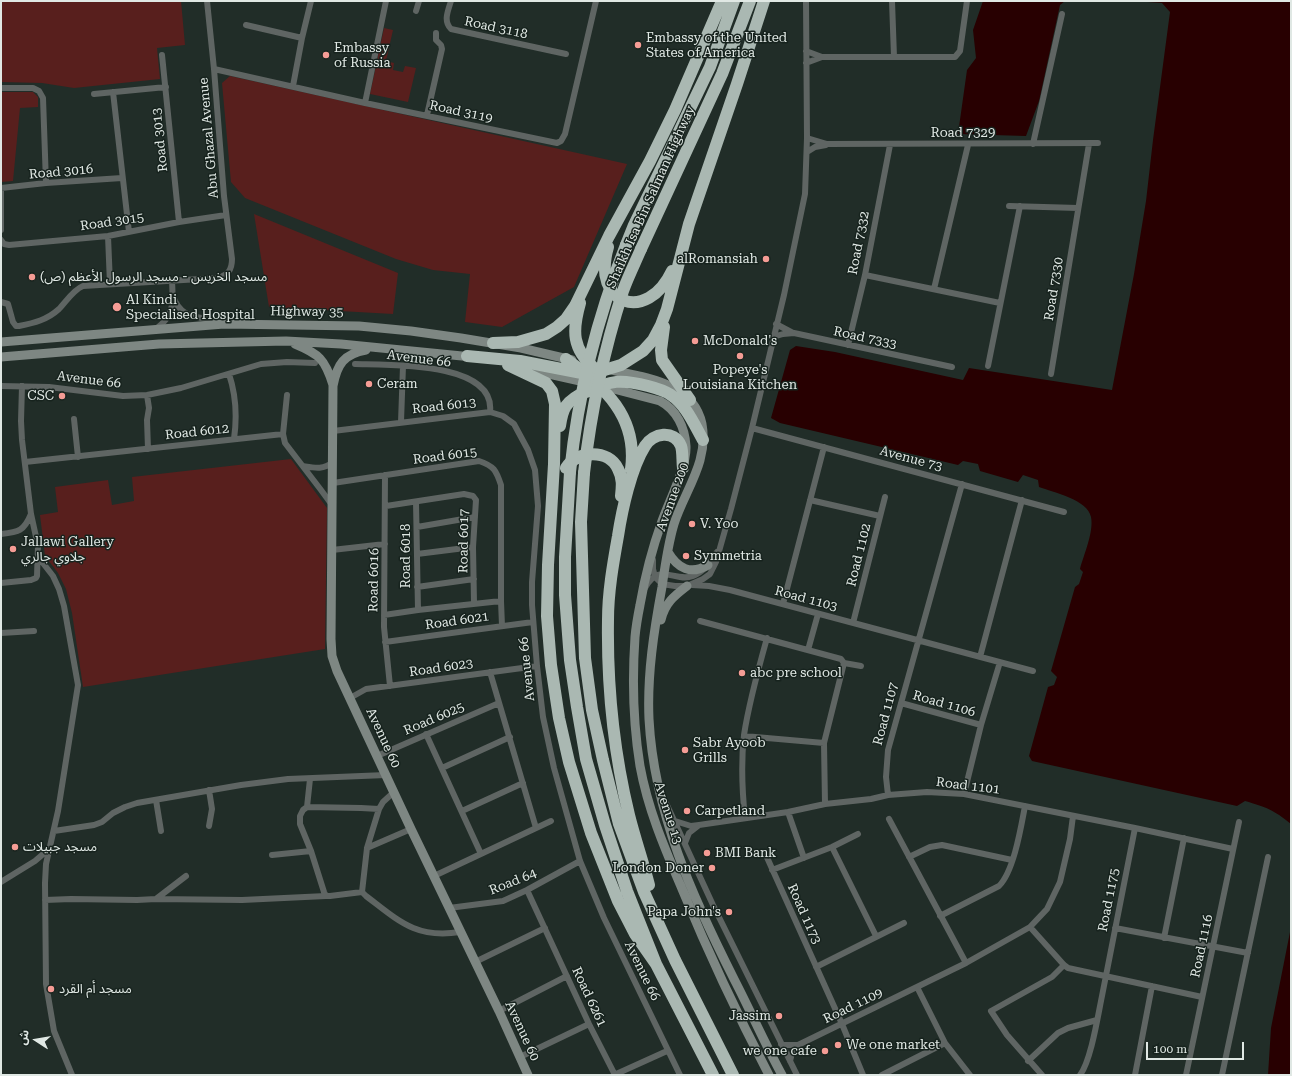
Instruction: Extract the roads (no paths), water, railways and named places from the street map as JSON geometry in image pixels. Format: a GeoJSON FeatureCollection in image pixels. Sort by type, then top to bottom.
{"type":"FeatureCollection","features":[{"type":"Feature","properties":{"kind":"highway"},"geometry":{"type":"LineString","coordinates":[[493,343],[518,342],[546,334],[566,319],[575,306],[609,236],[650,161],[675,110],[722,1]]}},
{"type":"Feature","properties":{"kind":"highway","name":"Shaikh Isa Bin Salman Highway"},"geometry":{"type":"LineString","coordinates":[[713,1075],[656,964],[627,891],[605,825],[586,759],[570,660],[565,594],[565,557],[570,472],[579,405],[595,337],[615,274],[634,225],[710,67],[734,1]]}},
{"type":"Feature","properties":{"kind":"highway","name":"Shaikh Isa Bin Salman Highway"},"geometry":{"type":"LineString","coordinates":[[733,1075],[675,960],[644,892],[619,824],[592,710],[586,658],[581,522],[584,472],[594,404],[609,336],[624,290],[641,249],[722,74],[750,1]]}},
{"type":"Feature","properties":{"kind":"highway"},"geometry":{"type":"LineString","coordinates":[[690,400],[662,360],[662,339],[667,309],[681,250],[689,224],[764,1]]}},
{"type":"Feature","properties":{"kind":"highway"},"geometry":{"type":"LineString","coordinates":[[623,211],[608,248],[605,266],[609,288],[619,299],[633,302],[640,301],[656,293],[666,282],[681,250]]}},
{"type":"Feature","properties":{"kind":"highway"},"geometry":{"type":"LineString","coordinates":[[585,286],[575,327],[576,341],[581,354],[609,386],[610,396],[624,417],[630,436],[633,457],[630,484]]}},
{"type":"Feature","properties":{"kind":"highway"},"geometry":{"type":"LineString","coordinates":[[467,356],[596,370],[621,365],[643,351],[653,340],[667,309]]}},
{"type":"Feature","properties":{"kind":"highway"},"geometry":{"type":"LineString","coordinates":[[566,359],[596,370]]}},
{"type":"Feature","properties":{"kind":"highway"},"geometry":{"type":"LineString","coordinates":[[508,365],[546,383],[552,391],[555,404],[554,464],[550,517],[547,616],[551,665],[558,718],[569,762],[591,833],[618,901],[635,934],[656,964]]}},
{"type":"Feature","properties":{"kind":"highway"},"geometry":{"type":"LineString","coordinates":[[554,464],[562,414],[566,406],[578,396],[609,386],[618,381],[630,381],[657,388],[672,396],[684,407],[703,440]]}},
{"type":"Feature","properties":{"kind":"highway"},"geometry":{"type":"LineString","coordinates":[[675,960],[650,886],[629,815],[614,734],[608,619],[612,573],[621,518],[630,484],[643,449],[648,441],[655,436],[662,434],[670,436],[681,446],[683,468]]}},
{"type":"Feature","properties":{"kind":"highway"},"geometry":{"type":"LineString","coordinates":[[550,517],[556,490],[561,476],[568,465],[579,457],[594,455],[604,456],[613,461],[622,477],[621,518]]}},
{"type":"Feature","properties":{"kind":"street","name":"Abu Ghazal Avenue"},"geometry":{"type":"LineString","coordinates":[[172,281],[224,277],[232,266],[207,1]]}},
{"type":"Feature","properties":{"kind":"street"},"geometry":{"type":"LineString","coordinates":[[293,86],[311,1]]}},
{"type":"Feature","properties":{"kind":"street"},"geometry":{"type":"LineString","coordinates":[[365,103],[386,1]]}},
{"type":"Feature","properties":{"kind":"street"},"geometry":{"type":"LineString","coordinates":[[416,11],[419,1]]}},
{"type":"Feature","properties":{"kind":"street","name":"Road 3118"},"geometry":{"type":"LineString","coordinates":[[450,1],[446,20],[449,27],[454,30],[566,54]]}},
{"type":"Feature","properties":{"kind":"street","name":"Road 3119"},"geometry":{"type":"LineString","coordinates":[[214,69],[365,103],[552,142],[561,141],[565,134],[596,1]]}},
{"type":"Feature","properties":{"kind":"street"},"geometry":{"type":"LineString","coordinates":[[649,697],[654,691],[659,625],[663,610],[671,599],[687,586],[703,580],[710,574],[716,562],[752,428],[792,258],[805,194],[807,152],[806,1]]}},
{"type":"Feature","properties":{"kind":"street"},"geometry":{"type":"LineString","coordinates":[[892,1],[894,57]]}},
{"type":"Feature","properties":{"kind":"street"},"geometry":{"type":"LineString","coordinates":[[806,63],[822,58],[952,58],[958,54],[961,48],[967,1]]}},
{"type":"Feature","properties":{"kind":"street"},"geometry":{"type":"LineString","coordinates":[[1033,144],[1062,14]]}},
{"type":"Feature","properties":{"kind":"street"},"geometry":{"type":"LineString","coordinates":[[246,25],[302,38]]}},
{"type":"Feature","properties":{"kind":"street"},"geometry":{"type":"LineString","coordinates":[[427,116],[442,50],[441,45],[436,40],[436,33]]}},
{"type":"Feature","properties":{"kind":"street"},"geometry":{"type":"LineString","coordinates":[[806,51],[822,58]]}},
{"type":"Feature","properties":{"kind":"street","name":"Road 3013"},"geometry":{"type":"LineString","coordinates":[[162,56],[179,222]]}},
{"type":"Feature","properties":{"kind":"street"},"geometry":{"type":"LineString","coordinates":[[94,94],[166,87]]}},
{"type":"Feature","properties":{"kind":"street"},"geometry":{"type":"LineString","coordinates":[[1,88],[33,88],[39,91],[43,98],[46,183]]}},
{"type":"Feature","properties":{"kind":"street"},"geometry":{"type":"LineString","coordinates":[[113,92],[129,232]]}},
{"type":"Feature","properties":{"kind":"street","name":"Road 7329"},"geometry":{"type":"LineString","coordinates":[[807,138],[827,144]]}},
{"type":"Feature","properties":{"kind":"street","name":"Road 7329"},"geometry":{"type":"LineString","coordinates":[[807,152],[815,147],[827,144],[1098,144]]}},
{"type":"Feature","properties":{"kind":"street","name":"Road 7330"},"geometry":{"type":"LineString","coordinates":[[1051,374],[1089,144]]}},
{"type":"Feature","properties":{"kind":"street","name":"Road 7332"},"geometry":{"type":"LineString","coordinates":[[848,345],[865,275],[890,145]]}},
{"type":"Feature","properties":{"kind":"street"},"geometry":{"type":"LineString","coordinates":[[934,289],[968,145]]}},
{"type":"Feature","properties":{"kind":"street","name":"Road 3016"},"geometry":{"type":"LineString","coordinates":[[1,188],[46,183],[122,178]]}},
{"type":"Feature","properties":{"kind":"street"},"geometry":{"type":"LineString","coordinates":[[1,188],[1,230]]}},
{"type":"Feature","properties":{"kind":"street"},"geometry":{"type":"LineString","coordinates":[[1009,206],[1078,208]]}},
{"type":"Feature","properties":{"kind":"street"},"geometry":{"type":"LineString","coordinates":[[988,366],[1020,206]]}},
{"type":"Feature","properties":{"kind":"street","name":"Road 3015"},"geometry":{"type":"LineString","coordinates":[[1,240],[4,244],[9,245],[108,236],[179,222],[226,215]]}},
{"type":"Feature","properties":{"kind":"street"},"geometry":{"type":"LineString","coordinates":[[108,236],[110,284]]}},
{"type":"Feature","properties":{"kind":"street"},"geometry":{"type":"LineString","coordinates":[[865,275],[1000,303]]}},
{"type":"Feature","properties":{"kind":"street"},"geometry":{"type":"LineString","coordinates":[[2,302],[10,306],[14,324],[19,326],[37,322],[52,315],[77,289],[87,285],[172,281],[173,303],[166,321],[156,329]]}},
{"type":"Feature","properties":{"kind":"street"},"geometry":{"type":"LineString","coordinates":[[173,296],[175,303],[185,313],[191,316],[224,324]]}},
{"type":"Feature","properties":{"kind":"street","name":"Highway 35"},"geometry":{"type":"LineString","coordinates":[[1,342],[224,324],[359,326],[411,330],[493,343],[566,359]]}},
{"type":"Feature","properties":{"kind":"street"},"geometry":{"type":"LineString","coordinates":[[776,324],[794,334]]}},
{"type":"Feature","properties":{"kind":"street","name":"Road 7333"},"geometry":{"type":"LineString","coordinates":[[773,337],[783,334],[794,334],[952,367]]}},
{"type":"Feature","properties":{"kind":"street"},"geometry":{"type":"LineString","coordinates":[[286,341],[310,350],[324,362],[333,386]]}},
{"type":"Feature","properties":{"kind":"street"},"geometry":{"type":"LineString","coordinates":[[1,357],[159,344],[286,341],[467,356],[609,386]]}},
{"type":"Feature","properties":{"kind":"street"},"geometry":{"type":"LineString","coordinates":[[333,386],[340,364],[346,357],[356,352],[377,348]]}},
{"type":"Feature","properties":{"kind":"street","name":"Avenue 66"},"geometry":{"type":"LineString","coordinates":[[1,386],[49,387],[112,395],[148,395],[181,388],[261,364],[287,362],[316,363]]}},
{"type":"Feature","properties":{"kind":"street","name":"Avenue 66"},"geometry":{"type":"LineString","coordinates":[[355,364],[403,366],[440,370],[458,374],[476,383],[486,393],[490,402],[490,412],[503,416],[514,424],[528,450],[535,470],[538,492],[532,582],[533,622],[543,716],[554,768],[580,861],[604,918],[680,1075]]}},
{"type":"Feature","properties":{"kind":"street","name":"Road 6013"},"geometry":{"type":"LineString","coordinates":[[401,422],[403,366]]}},
{"type":"Feature","properties":{"kind":"street","name":"Avenue 200"},"geometry":{"type":"LineString","coordinates":[[596,370],[664,383],[679,390],[690,400],[697,410],[702,424],[703,440],[700,460],[674,525],[664,574],[659,580],[648,584],[642,594]]}},
{"type":"Feature","properties":{"kind":"street"},"geometry":{"type":"LineString","coordinates":[[229,374],[234,402],[236,427],[234,439]]}},
{"type":"Feature","properties":{"kind":"street"},"geometry":{"type":"LineString","coordinates":[[1,583],[36,578],[39,558],[37,537],[31,514],[22,440],[22,386]]}},
{"type":"Feature","properties":{"kind":"street","name":"Avenue 60"},"geometry":{"type":"LineString","coordinates":[[333,386],[332,656],[337,672],[499,1011],[528,1075]]}},
{"type":"Feature","properties":{"kind":"street","name":"Avenue 200"},"geometry":{"type":"LineString","coordinates":[[609,386],[660,402],[672,409],[679,419],[684,432],[686,447],[683,468],[656,540],[652,569],[659,580]]}},
{"type":"Feature","properties":{"kind":"street"},"geometry":{"type":"LineString","coordinates":[[148,395],[148,449]]}},
{"type":"Feature","properties":{"kind":"street"},"geometry":{"type":"LineString","coordinates":[[287,395],[282,434],[285,443],[333,507]]}},
{"type":"Feature","properties":{"kind":"street","name":"Road 6013"},"geometry":{"type":"LineString","coordinates":[[333,431],[490,412]]}},
{"type":"Feature","properties":{"kind":"street"},"geometry":{"type":"LineString","coordinates":[[74,419],[78,456]]}},
{"type":"Feature","properties":{"kind":"street","name":"Avenue 73"},"geometry":{"type":"LineString","coordinates":[[752,428],[1064,512]]}},
{"type":"Feature","properties":{"kind":"street","name":"Road 6012"},"geometry":{"type":"LineString","coordinates":[[25,462],[282,434]]}},
{"type":"Feature","properties":{"kind":"street"},"geometry":{"type":"LineString","coordinates":[[782,604],[824,447]]}},
{"type":"Feature","properties":{"kind":"street","name":"Road 6015"},"geometry":{"type":"LineString","coordinates":[[333,483],[479,461],[489,464],[496,472],[501,485],[502,626]]}},
{"type":"Feature","properties":{"kind":"street"},"geometry":{"type":"LineString","coordinates":[[303,466],[320,468],[326,467],[333,462]]}},
{"type":"Feature","properties":{"kind":"street","name":"Road 6016"},"geometry":{"type":"LineString","coordinates":[[385,475],[386,506],[384,615],[385,642],[390,686]]}},
{"type":"Feature","properties":{"kind":"street"},"geometry":{"type":"LineString","coordinates":[[918,640],[962,484]]}},
{"type":"Feature","properties":{"kind":"street","name":"Road 6017"},"geometry":{"type":"LineString","coordinates":[[386,506],[469,494],[473,496],[476,500],[473,547],[474,603]]}},
{"type":"Feature","properties":{"kind":"street","name":"Road 1102"},"geometry":{"type":"LineString","coordinates":[[853,623],[885,497]]}},
{"type":"Feature","properties":{"kind":"street","name":"Road 1102"},"geometry":{"type":"LineString","coordinates":[[810,500],[880,516]]}},
{"type":"Feature","properties":{"kind":"street"},"geometry":{"type":"LineString","coordinates":[[980,657],[1022,500]]}},
{"type":"Feature","properties":{"kind":"street","name":"Road 6018"},"geometry":{"type":"LineString","coordinates":[[416,502],[418,610]]}},
{"type":"Feature","properties":{"kind":"street"},"geometry":{"type":"LineString","coordinates":[[1,534],[20,531],[28,522],[31,514]]}},
{"type":"Feature","properties":{"kind":"street"},"geometry":{"type":"LineString","coordinates":[[417,527],[475,517]]}},
{"type":"Feature","properties":{"kind":"street","name":"Avenue 13"},"geometry":{"type":"LineString","coordinates":[[656,540],[650,556],[635,634],[632,683],[636,736],[641,768],[651,812],[661,841],[699,930],[769,1075]]}},
{"type":"Feature","properties":{"kind":"street"},"geometry":{"type":"LineString","coordinates":[[332,550],[385,544]]}},
{"type":"Feature","properties":{"kind":"street"},"geometry":{"type":"LineString","coordinates":[[664,574],[691,577],[708,565],[721,546]]}},
{"type":"Feature","properties":{"kind":"street"},"geometry":{"type":"LineString","coordinates":[[417,554],[473,547]]}},
{"type":"Feature","properties":{"kind":"street"},"geometry":{"type":"LineString","coordinates":[[668,552],[672,559],[686,569],[700,569],[708,565]]}},
{"type":"Feature","properties":{"kind":"street"},"geometry":{"type":"LineString","coordinates":[[39,558],[53,576],[59,589],[64,606],[78,685],[54,831],[49,849],[46,870],[45,900],[46,984],[54,1031],[72,1075]]}},
{"type":"Feature","properties":{"kind":"street"},"geometry":{"type":"LineString","coordinates":[[417,587],[474,579]]}},
{"type":"Feature","properties":{"kind":"street"},"geometry":{"type":"LineString","coordinates":[[659,580],[671,586],[687,586]]}},
{"type":"Feature","properties":{"kind":"street","name":"Avenue 13"},"geometry":{"type":"LineString","coordinates":[[659,580],[650,665],[649,697],[650,738],[658,788],[672,840],[708,928],[782,1075]]}},
{"type":"Feature","properties":{"kind":"street","name":"Road 1103"},"geometry":{"type":"LineString","coordinates":[[687,586],[698,585],[719,587],[1034,671]]}},
{"type":"Feature","properties":{"kind":"street"},"geometry":{"type":"LineString","coordinates":[[384,615],[474,603],[501,601]]}},
{"type":"Feature","properties":{"kind":"street"},"geometry":{"type":"LineString","coordinates":[[808,650],[818,614]]}},
{"type":"Feature","properties":{"kind":"street"},"geometry":{"type":"LineString","coordinates":[[700,621],[841,659],[844,663],[861,666]]}},
{"type":"Feature","properties":{"kind":"street","name":"Road 6021"},"geometry":{"type":"LineString","coordinates":[[385,642],[533,622]]}},
{"type":"Feature","properties":{"kind":"street"},"geometry":{"type":"LineString","coordinates":[[1,633],[34,630]]}},
{"type":"Feature","properties":{"kind":"street"},"geometry":{"type":"LineString","coordinates":[[745,818],[742,798],[744,736],[753,688],[767,638]]}},
{"type":"Feature","properties":{"kind":"street","name":"Road 1107"},"geometry":{"type":"LineString","coordinates":[[888,795],[886,759],[918,640]]}},
{"type":"Feature","properties":{"kind":"street","name":"Road 1106"},"geometry":{"type":"LineString","coordinates":[[964,794],[981,725],[1000,662]]}},
{"type":"Feature","properties":{"kind":"street"},"geometry":{"type":"LineString","coordinates":[[825,804],[824,743],[844,663]]}},
{"type":"Feature","properties":{"kind":"street","name":"Road 6023"},"geometry":{"type":"LineString","coordinates":[[350,698],[366,689],[537,666]]}},
{"type":"Feature","properties":{"kind":"street"},"geometry":{"type":"LineString","coordinates":[[490,672],[536,828]]}},
{"type":"Feature","properties":{"kind":"street","name":"Road 6025"},"geometry":{"type":"LineString","coordinates":[[377,756],[499,703]]}},
{"type":"Feature","properties":{"kind":"street","name":"Road 1106"},"geometry":{"type":"LineString","coordinates":[[901,703],[981,725]]}},
{"type":"Feature","properties":{"kind":"street"},"geometry":{"type":"LineString","coordinates":[[426,734],[481,854]]}},
{"type":"Feature","properties":{"kind":"street"},"geometry":{"type":"LineString","coordinates":[[744,736],[824,743]]}},
{"type":"Feature","properties":{"kind":"street"},"geometry":{"type":"LineString","coordinates":[[442,768],[510,737]]}},
{"type":"Feature","properties":{"kind":"street"},"geometry":{"type":"LineString","coordinates":[[54,831],[94,826],[125,807],[209,790],[265,782],[386,775]]}},
{"type":"Feature","properties":{"kind":"street"},"geometry":{"type":"LineString","coordinates":[[307,807],[310,779]]}},
{"type":"Feature","properties":{"kind":"street"},"geometry":{"type":"LineString","coordinates":[[462,811],[523,783]]}},
{"type":"Feature","properties":{"kind":"street"},"geometry":{"type":"LineString","coordinates":[[658,788],[797,1075]]}},
{"type":"Feature","properties":{"kind":"street"},"geometry":{"type":"LineString","coordinates":[[209,790],[212,809],[209,826]]}},
{"type":"Feature","properties":{"kind":"street"},"geometry":{"type":"LineString","coordinates":[[362,892],[367,848],[379,809],[383,802],[394,792]]}},
{"type":"Feature","properties":{"kind":"street","name":"Road 1101"},"geometry":{"type":"LineString","coordinates":[[675,821],[692,826],[788,812],[825,804],[871,799],[888,795],[927,792],[964,794],[1233,849]]}},
{"type":"Feature","properties":{"kind":"street"},"geometry":{"type":"LineString","coordinates":[[156,800],[160,831]]}},
{"type":"Feature","properties":{"kind":"street"},"geometry":{"type":"LineString","coordinates":[[940,916],[999,886],[1007,877],[1020,833],[1025,806]]}},
{"type":"Feature","properties":{"kind":"street"},"geometry":{"type":"LineString","coordinates":[[326,896],[300,824],[302,810],[307,807],[379,809]]}},
{"type":"Feature","properties":{"kind":"street"},"geometry":{"type":"LineString","coordinates":[[788,812],[804,858]]}},
{"type":"Feature","properties":{"kind":"street","name":"Road 1109"},"geometry":{"type":"LineString","coordinates":[[781,1044],[798,1045],[966,963],[1030,927],[1047,909],[1060,882],[1070,839],[1073,816]]}},
{"type":"Feature","properties":{"kind":"street"},"geometry":{"type":"LineString","coordinates":[[889,818],[966,963]]}},
{"type":"Feature","properties":{"kind":"street"},"geometry":{"type":"LineString","coordinates":[[434,876],[550,821]]}},
{"type":"Feature","properties":{"kind":"street","name":"Road 1116"},"geometry":{"type":"LineString","coordinates":[[1186,1075],[1239,822]]}},
{"type":"Feature","properties":{"kind":"street"},"geometry":{"type":"LineString","coordinates":[[685,843],[689,833],[699,825]]}},
{"type":"Feature","properties":{"kind":"street","name":"Road 1175"},"geometry":{"type":"LineString","coordinates":[[1080,1075],[1084,1070],[1087,1061],[1097,1020],[1135,828]]}},
{"type":"Feature","properties":{"kind":"street"},"geometry":{"type":"LineString","coordinates":[[367,848],[411,829]]}},
{"type":"Feature","properties":{"kind":"street"},"geometry":{"type":"LineString","coordinates":[[772,870],[832,847],[858,834]]}},
{"type":"Feature","properties":{"kind":"street"},"geometry":{"type":"LineString","coordinates":[[1164,938],[1184,838]]}},
{"type":"Feature","properties":{"kind":"street"},"geometry":{"type":"LineString","coordinates":[[909,857],[930,847],[942,845],[1012,860]]}},
{"type":"Feature","properties":{"kind":"street"},"geometry":{"type":"LineString","coordinates":[[832,847],[876,936]]}},
{"type":"Feature","properties":{"kind":"street"},"geometry":{"type":"LineString","coordinates":[[1,882],[35,861],[49,849]]}},
{"type":"Feature","properties":{"kind":"street"},"geometry":{"type":"LineString","coordinates":[[272,855],[311,851]]}},
{"type":"Feature","properties":{"kind":"street","name":"Road 1173"},"geometry":{"type":"LineString","coordinates":[[765,853],[842,1024],[863,1075]]}},
{"type":"Feature","properties":{"kind":"street"},"geometry":{"type":"LineString","coordinates":[[1222,1075],[1268,857]]}},
{"type":"Feature","properties":{"kind":"street","name":"Road 64"},"geometry":{"type":"LineString","coordinates":[[450,908],[503,901],[527,890],[580,861]]}},
{"type":"Feature","properties":{"kind":"street"},"geometry":{"type":"LineString","coordinates":[[156,899],[186,876]]}},
{"type":"Feature","properties":{"kind":"street","name":"Road 6261"},"geometry":{"type":"LineString","coordinates":[[527,890],[589,1024],[615,1075]]}},
{"type":"Feature","properties":{"kind":"street"},"geometry":{"type":"LineString","coordinates":[[45,900],[286,899],[362,892]]}},
{"type":"Feature","properties":{"kind":"street"},"geometry":{"type":"LineString","coordinates":[[362,892],[394,918],[419,931],[440,934],[460,932]]}},
{"type":"Feature","properties":{"kind":"street"},"geometry":{"type":"LineString","coordinates":[[816,967],[904,923]]}},
{"type":"Feature","properties":{"kind":"street"},"geometry":{"type":"LineString","coordinates":[[1030,927],[1064,965],[1072,970],[1202,997]]}},
{"type":"Feature","properties":{"kind":"street"},"geometry":{"type":"LineString","coordinates":[[475,962],[545,928]]}},
{"type":"Feature","properties":{"kind":"street"},"geometry":{"type":"LineString","coordinates":[[1115,928],[1248,953]]}},
{"type":"Feature","properties":{"kind":"street"},"geometry":{"type":"LineString","coordinates":[[1042,1075],[1028,1061],[1007,1035],[991,1011],[1052,977],[1064,965]]}},
{"type":"Feature","properties":{"kind":"street"},"geometry":{"type":"LineString","coordinates":[[499,1011],[567,976]]}},
{"type":"Feature","properties":{"kind":"street"},"geometry":{"type":"LineString","coordinates":[[1135,1075],[1152,986]]}},
{"type":"Feature","properties":{"kind":"street"},"geometry":{"type":"LineString","coordinates":[[917,987],[945,1042],[970,1075]]}},
{"type":"Feature","properties":{"kind":"street"},"geometry":{"type":"LineString","coordinates":[[1028,1061],[1058,1033],[1068,1028],[1097,1020]]}},
{"type":"Feature","properties":{"kind":"street"},"geometry":{"type":"LineString","coordinates":[[520,1057],[589,1024]]}},
{"type":"Feature","properties":{"kind":"street"},"geometry":{"type":"LineString","coordinates":[[882,1075],[945,1042]]}},
{"type":"Feature","properties":{"kind":"street"},"geometry":{"type":"LineString","coordinates":[[790,1061],[792,1053],[798,1045]]}},
{"type":"Feature","properties":{"kind":"street"},"geometry":{"type":"LineString","coordinates":[[615,1075],[668,1051]]}},
{"type":"Feature","properties":{"kind":"place","name":"Embassy of the United States of America"},"geometry":{"type":"Point","coordinates":[638,45]}},
{"type":"Feature","properties":{"kind":"place","name":"Embassy of Russia"},"geometry":{"type":"Point","coordinates":[326,55]}},
{"type":"Feature","properties":{"kind":"place","name":"alRomansiah"},"geometry":{"type":"Point","coordinates":[766,259]}},
{"type":"Feature","properties":{"kind":"place","name":"مسجد الخريس - مسجد الرسول الأعظم (ص)"},"geometry":{"type":"Point","coordinates":[32,277]}},
{"type":"Feature","properties":{"kind":"place","name":"Al Kindi Specialised Hospital"},"geometry":{"type":"Point","coordinates":[117,307]}},
{"type":"Feature","properties":{"kind":"place","name":"McDonald's"},"geometry":{"type":"Point","coordinates":[695,341]}},
{"type":"Feature","properties":{"kind":"place","name":"Popeye's Louisiana Kitchen"},"geometry":{"type":"Point","coordinates":[740,356]}},
{"type":"Feature","properties":{"kind":"place","name":"Ceram"},"geometry":{"type":"Point","coordinates":[369,384]}},
{"type":"Feature","properties":{"kind":"place","name":"CSC"},"geometry":{"type":"Point","coordinates":[62,396]}},
{"type":"Feature","properties":{"kind":"place","name":"V. Yoo"},"geometry":{"type":"Point","coordinates":[692,524]}},
{"type":"Feature","properties":{"kind":"place","name":"Jallawi Gallery جلاوي جالري"},"geometry":{"type":"Point","coordinates":[13,549]}},
{"type":"Feature","properties":{"kind":"place","name":"Symmetria"},"geometry":{"type":"Point","coordinates":[686,556]}},
{"type":"Feature","properties":{"kind":"place","name":"abc pre school"},"geometry":{"type":"Point","coordinates":[742,673]}},
{"type":"Feature","properties":{"kind":"place","name":"Sabr Ayoob Grills"},"geometry":{"type":"Point","coordinates":[685,750]}},
{"type":"Feature","properties":{"kind":"place","name":"Carpetland"},"geometry":{"type":"Point","coordinates":[687,811]}},
{"type":"Feature","properties":{"kind":"place","name":"مسجد جبيلات"},"geometry":{"type":"Point","coordinates":[15,847]}},
{"type":"Feature","properties":{"kind":"place","name":"BMI Bank"},"geometry":{"type":"Point","coordinates":[707,853]}},
{"type":"Feature","properties":{"kind":"place","name":"London Doner"},"geometry":{"type":"Point","coordinates":[712,868]}},
{"type":"Feature","properties":{"kind":"place","name":"Papa John's"},"geometry":{"type":"Point","coordinates":[729,912]}},
{"type":"Feature","properties":{"kind":"place","name":"مسجد أم القرد"},"geometry":{"type":"Point","coordinates":[51,989]}},
{"type":"Feature","properties":{"kind":"place","name":"Jassim"},"geometry":{"type":"Point","coordinates":[779,1016]}},
{"type":"Feature","properties":{"kind":"place","name":"We one market"},"geometry":{"type":"Point","coordinates":[838,1045]}},
{"type":"Feature","properties":{"kind":"place","name":"we one cafe"},"geometry":{"type":"Point","coordinates":[825,1051]}}]}
